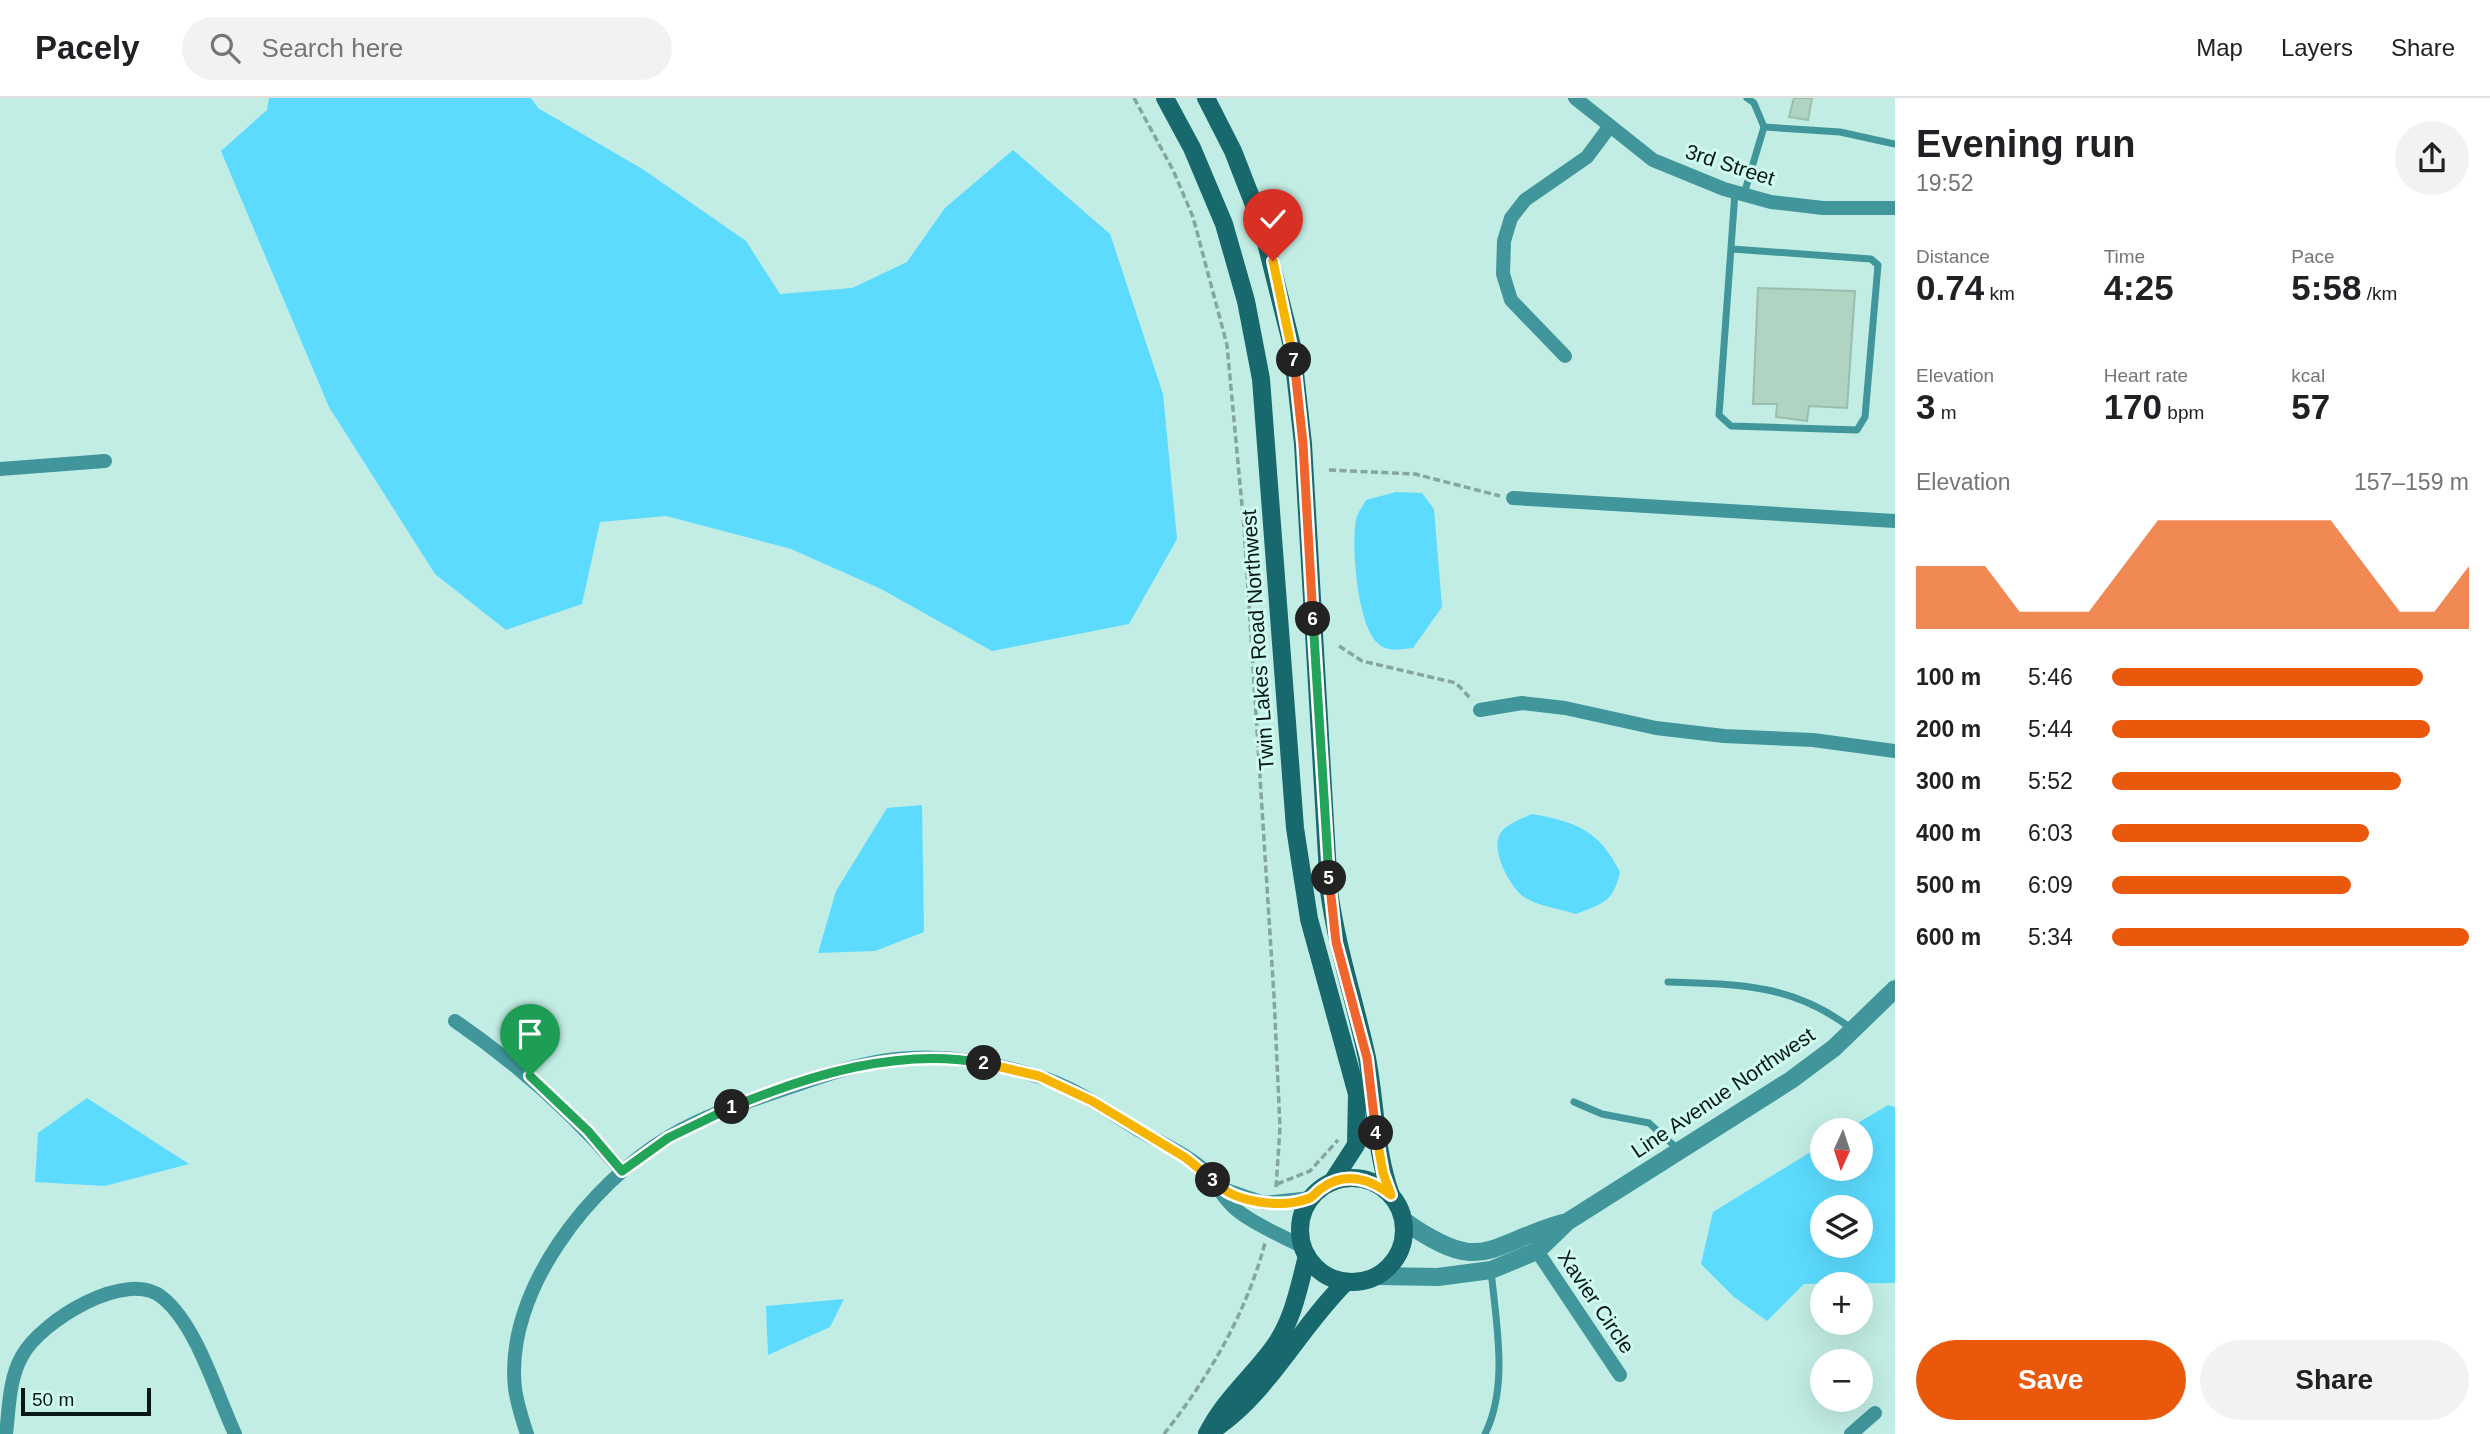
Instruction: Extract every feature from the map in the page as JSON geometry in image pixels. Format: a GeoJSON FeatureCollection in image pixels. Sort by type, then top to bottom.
{"type":"FeatureCollection","features":[{"type":"Feature","properties":{"kind":"main road","name":"Twin Lakes Road Northwest"},"geometry":{"type":"LineString","coordinates":[[1165,98],[1192,148],[1224,224],[1246,301],[1261,379],[1294,828],[1309,919],[1357,1094],[1356,1144],[1332,1182]]}},
{"type":"Feature","properties":{"kind":"main road"},"geometry":{"type":"LineString","coordinates":[[1206,98],[1233,151],[1261,223],[1292,346],[1303,444],[1329,891],[1336,942],[1367,1058],[1378,1149],[1391,1195],[1404,1221],[1400,1252],[1378,1276],[1362,1281],[1346,1282],[1317,1268],[1305,1251]]}},
{"type":"Feature","properties":{"kind":"main road"},"geometry":{"type":"LineString","coordinates":[[1207,1434],[1221,1407],[1274,1346],[1292,1312],[1305,1251],[1301,1221],[1311,1198],[1332,1182],[1348,1178],[1379,1185],[1391,1195]]}},
{"type":"Feature","properties":{"kind":"main road"},"geometry":{"type":"LineString","coordinates":[[1207,1434],[1233,1418],[1258,1392],[1321,1307],[1346,1282]]}},
{"type":"Feature","properties":{"kind":"street","name":"3rd Street"},"geometry":{"type":"LineString","coordinates":[[1575,98],[1653,160],[1740,193],[1771,202],[1823,208],[1895,208]]}},
{"type":"Feature","properties":{"kind":"street"},"geometry":{"type":"LineString","coordinates":[[1565,356],[1511,300],[1503,274],[1504,241],[1511,218],[1525,200],[1587,156],[1610,126]]}},
{"type":"Feature","properties":{"kind":"street"},"geometry":{"type":"LineString","coordinates":[[0,469],[105,461]]}},
{"type":"Feature","properties":{"kind":"street"},"geometry":{"type":"LineString","coordinates":[[1513,498],[1895,521]]}},
{"type":"Feature","properties":{"kind":"street"},"geometry":{"type":"LineString","coordinates":[[1480,710],[1522,704],[1565,708],[1656,728],[1724,736],[1813,740],[1895,751]]}},
{"type":"Feature","properties":{"kind":"street","name":"Line Avenue Northwest"},"geometry":{"type":"LineString","coordinates":[[1378,1276],[1438,1277],[1491,1270],[1537,1251],[1567,1222],[1791,1080],[1852,1030],[1895,989]]}},
{"type":"Feature","properties":{"kind":"street"},"geometry":{"type":"LineString","coordinates":[[455,1021],[530,1076],[588,1131],[622,1171]]}},
{"type":"Feature","properties":{"kind":"street"},"geometry":{"type":"LineString","coordinates":[[527,1434],[518,1407],[515,1367],[528,1303],[549,1260],[574,1223],[622,1171],[693,1123],[747,1101],[838,1072],[893,1059],[950,1058],[1039,1076],[1066,1087],[1186,1158],[1218,1186],[1235,1209],[1305,1251]]}},
{"type":"Feature","properties":{"kind":"street"},"geometry":{"type":"LineString","coordinates":[[1218,1186],[1247,1200],[1274,1204],[1311,1198]]}},
{"type":"Feature","properties":{"kind":"street","name":"Line Avenue Northwest"},"geometry":{"type":"LineString","coordinates":[[1404,1221],[1437,1244],[1475,1253],[1506,1247],[1535,1231],[1567,1222]]}},
{"type":"Feature","properties":{"kind":"street","name":"Xavier Circle"},"geometry":{"type":"LineString","coordinates":[[1537,1251],[1620,1375]]}},
{"type":"Feature","properties":{"kind":"street"},"geometry":{"type":"LineString","coordinates":[[6,1434],[13,1379],[30,1341],[60,1316],[111,1293],[145,1290],[160,1295],[186,1325],[234,1434]]}},
{"type":"Feature","properties":{"kind":"street"},"geometry":{"type":"LineString","coordinates":[[1851,1434],[1875,1413]]}},
{"type":"Feature","properties":{"kind":"lane"},"geometry":{"type":"LineString","coordinates":[[1732,249],[1871,259],[1878,265],[1865,417],[1857,430],[1731,426],[1719,415],[1732,249],[1740,193],[1763,127],[1754,103],[1747,98]]}},
{"type":"Feature","properties":{"kind":"lane"},"geometry":{"type":"LineString","coordinates":[[1763,127],[1840,132],[1895,144]]}},
{"type":"Feature","properties":{"kind":"lane"},"geometry":{"type":"LineString","coordinates":[[1668,982],[1727,984],[1771,990],[1811,1001],[1852,1030]]}},
{"type":"Feature","properties":{"kind":"lane"},"geometry":{"type":"LineString","coordinates":[[1574,1102],[1602,1114],[1649,1124],[1681,1151]]}},
{"type":"Feature","properties":{"kind":"lane"},"geometry":{"type":"LineString","coordinates":[[1485,1434],[1496,1412],[1498,1349],[1491,1270]]}},
{"type":"Feature","properties":{"kind":"path"},"geometry":{"type":"LineString","coordinates":[[1134,98],[1173,170],[1193,217],[1227,345],[1244,527],[1274,996],[1280,1127],[1274,1204]]}},
{"type":"Feature","properties":{"kind":"path"},"geometry":{"type":"LineString","coordinates":[[1329,470],[1415,474],[1473,492],[1513,498]]}},
{"type":"Feature","properties":{"kind":"path"},"geometry":{"type":"LineString","coordinates":[[1339,646],[1362,661],[1456,683],[1480,710]]}},
{"type":"Feature","properties":{"kind":"path"},"geometry":{"type":"LineString","coordinates":[[1164,1434],[1206,1376],[1231,1332],[1251,1290],[1267,1234]]}},
{"type":"Feature","properties":{"kind":"water"},"geometry":{"type":"Polygon","coordinates":[[[269,98],[531,98],[538,108],[644,170],[746,241],[780,294],[852,288],[907,262],[945,208],[1013,150],[1110,234],[1163,394],[1177,539],[1129,624],[992,651],[881,589],[791,549],[666,516],[600,522],[582,604],[506,630],[435,574],[329,407],[221,151],[267,110],[269,98]]]}},
{"type":"Feature","properties":{"kind":"water"},"geometry":{"type":"Polygon","coordinates":[[[1396,492],[1422,493],[1434,509],[1442,607],[1413,648],[1396,650],[1381,646],[1373,638],[1366,624],[1361,607],[1354,548],[1357,517],[1366,500],[1396,492]]]}},
{"type":"Feature","properties":{"kind":"water"},"geometry":{"type":"Polygon","coordinates":[[[922,805],[924,932],[875,951],[818,953],[836,891],[887,808],[922,805]]]}},
{"type":"Feature","properties":{"kind":"water"},"geometry":{"type":"Polygon","coordinates":[[[1532,814],[1574,825],[1595,837],[1604,846],[1620,872],[1614,890],[1606,900],[1576,914],[1536,903],[1518,892],[1502,866],[1499,837],[1509,825],[1532,814]]]}},
{"type":"Feature","properties":{"kind":"water"},"geometry":{"type":"Polygon","coordinates":[[[87,1098],[189,1164],[105,1186],[35,1182],[38,1133],[87,1098]]]}},
{"type":"Feature","properties":{"kind":"water"},"geometry":{"type":"Polygon","coordinates":[[[1888,1105],[1895,1107],[1895,1283],[1873,1283],[1873,1272],[1810,1272],[1810,1284],[1804,1284],[1767,1321],[1734,1297],[1701,1264],[1713,1212],[1810,1152],[1810,1181],[1873,1181],[1873,1118],[1866,1118],[1888,1105]]]}},
{"type":"Feature","properties":{"kind":"water"},"geometry":{"type":"Polygon","coordinates":[[[844,1299],[830,1327],[768,1355],[766,1306],[844,1299]]]}},
{"type":"Feature","properties":{"kind":"building"},"geometry":{"type":"Polygon","coordinates":[[[1794,98],[1812,98],[1808,120],[1789,117],[1794,98]]]}},
{"type":"Feature","properties":{"kind":"building"},"geometry":{"type":"Polygon","coordinates":[[[1758,288],[1855,291],[1847,408],[1809,406],[1807,421],[1776,417],[1777,404],[1753,404],[1758,288]]]}},
{"type":"Feature","properties":{"kind":"route"},"geometry":{"type":"LineString","coordinates":[[530,1076],[588,1131],[622,1171],[693,1123],[747,1101],[838,1072],[893,1059],[950,1058],[981,1062],[1039,1076],[1066,1087],[1186,1158],[1203,1170],[1218,1186],[1247,1200],[1274,1204],[1311,1198],[1332,1182],[1348,1178],[1379,1185],[1391,1195],[1378,1149],[1367,1058],[1336,942],[1329,891],[1303,444],[1292,346],[1273,261]]}}]}
